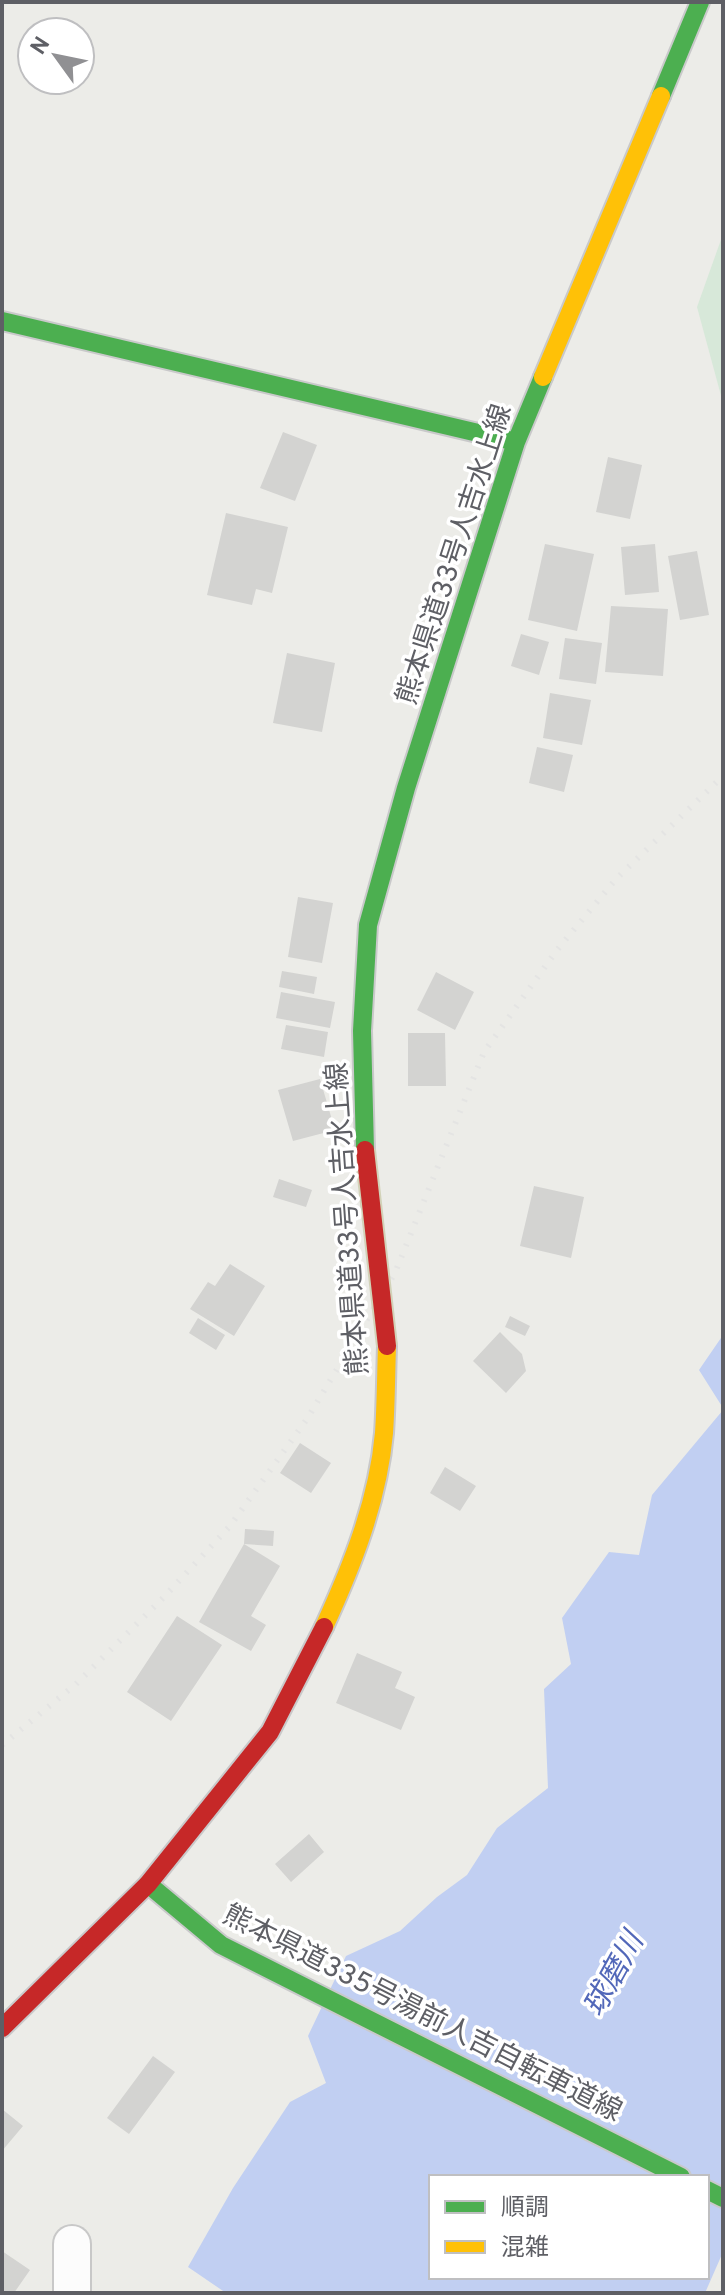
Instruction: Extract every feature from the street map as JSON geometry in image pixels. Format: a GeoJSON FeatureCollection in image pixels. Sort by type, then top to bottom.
{"type":"FeatureCollection","features":[{"type":"Feature","properties":{"kind":"main road","name":"熊本県道33号人吉水上線"},"geometry":{"type":"LineString","coordinates":[[2,2028],[148,1884],[270,1732],[307,1664],[344,1584],[370,1509],[384,1435],[387,1346],[365,1150],[362,1031],[368,925],[406,788],[516,442],[700,2]]}},
{"type":"Feature","properties":{"kind":"main road"},"geometry":{"type":"LineString","coordinates":[[2,321],[516,442]]}},
{"type":"Feature","properties":{"kind":"main road","name":"熊本県道335号湯前人吉自転車道線"},"geometry":{"type":"LineString","coordinates":[[148,1884],[221,1945],[677,2175]]}},
{"type":"Feature","properties":{"kind":"street"},"geometry":{"type":"LineString","coordinates":[[72,2244],[72,2293]]}},
{"type":"Feature","properties":{"kind":"green space"},"geometry":{"type":"Polygon","coordinates":[[[723,234],[723,403],[697,307],[723,234]]]}},
{"type":"Feature","properties":{"kind":"water"},"geometry":{"type":"Polygon","coordinates":[[[723,1335],[723,1408],[699,1370],[723,1335]]]}},
{"type":"Feature","properties":{"kind":"water","name":"球磨川"},"geometry":{"type":"Polygon","coordinates":[[[723,1410],[723,2252],[705,2293],[226,2293],[188,2267],[233,2188],[290,2102],[326,2083],[308,2036],[346,1956],[400,1931],[467,1875],[497,1828],[548,1788],[544,1689],[571,1664],[562,1618],[609,1552],[639,1555],[652,1495],[723,1410]]]}},
{"type":"Feature","properties":{"kind":"building"},"geometry":{"type":"Polygon","coordinates":[[[283,432],[317,445],[295,501],[260,488],[283,432]]]}},
{"type":"Feature","properties":{"kind":"building"},"geometry":{"type":"Polygon","coordinates":[[[608,457],[642,465],[630,519],[596,512],[608,457]]]}},
{"type":"Feature","properties":{"kind":"building"},"geometry":{"type":"Polygon","coordinates":[[[226,513],[288,527],[272,593],[256,589],[252,605],[207,595],[226,513]]]}},
{"type":"Feature","properties":{"kind":"building"},"geometry":{"type":"Polygon","coordinates":[[[545,544],[594,554],[577,631],[528,620],[545,544]]]}},
{"type":"Feature","properties":{"kind":"building"},"geometry":{"type":"Polygon","coordinates":[[[655,544],[659,592],[625,595],[621,547],[655,544]]]}},
{"type":"Feature","properties":{"kind":"building"},"geometry":{"type":"Polygon","coordinates":[[[697,551],[709,615],[680,620],[668,556],[697,551]]]}},
{"type":"Feature","properties":{"kind":"building"},"geometry":{"type":"Polygon","coordinates":[[[611,606],[668,609],[663,676],[605,672],[611,606]]]}},
{"type":"Feature","properties":{"kind":"building"},"geometry":{"type":"Polygon","coordinates":[[[521,634],[549,642],[539,675],[511,666],[521,634]]]}},
{"type":"Feature","properties":{"kind":"building"},"geometry":{"type":"Polygon","coordinates":[[[565,638],[602,643],[596,684],[559,679],[565,638]]]}},
{"type":"Feature","properties":{"kind":"building"},"geometry":{"type":"Polygon","coordinates":[[[287,653],[335,663],[322,732],[273,723],[287,653]]]}},
{"type":"Feature","properties":{"kind":"building"},"geometry":{"type":"Polygon","coordinates":[[[550,693],[591,700],[582,745],[543,738],[550,693]]]}},
{"type":"Feature","properties":{"kind":"building"},"geometry":{"type":"Polygon","coordinates":[[[537,747],[573,755],[564,792],[529,783],[537,747]]]}},
{"type":"Feature","properties":{"kind":"building"},"geometry":{"type":"Polygon","coordinates":[[[298,897],[333,903],[322,963],[288,957],[298,897]]]}},
{"type":"Feature","properties":{"kind":"building"},"geometry":{"type":"Polygon","coordinates":[[[282,971],[317,977],[314,994],[279,987],[282,971]]]}},
{"type":"Feature","properties":{"kind":"building"},"geometry":{"type":"Polygon","coordinates":[[[436,972],[474,992],[455,1030],[417,1010],[436,972]]]}},
{"type":"Feature","properties":{"kind":"building"},"geometry":{"type":"Polygon","coordinates":[[[281,992],[335,1002],[330,1028],[276,1018],[281,992]]]}},
{"type":"Feature","properties":{"kind":"building"},"geometry":{"type":"Polygon","coordinates":[[[286,1025],[328,1032],[324,1057],[281,1049],[286,1025]]]}},
{"type":"Feature","properties":{"kind":"building"},"geometry":{"type":"Polygon","coordinates":[[[408,1033],[445,1033],[446,1086],[408,1086],[408,1033]]]}},
{"type":"Feature","properties":{"kind":"building"},"geometry":{"type":"Polygon","coordinates":[[[320,1079],[335,1130],[293,1141],[278,1090],[320,1079]]]}},
{"type":"Feature","properties":{"kind":"building"},"geometry":{"type":"Polygon","coordinates":[[[279,1179],[312,1190],[306,1207],[273,1197],[279,1179]]]}},
{"type":"Feature","properties":{"kind":"building"},"geometry":{"type":"Polygon","coordinates":[[[534,1186],[584,1197],[571,1258],[520,1246],[534,1186]]]}},
{"type":"Feature","properties":{"kind":"building"},"geometry":{"type":"Polygon","coordinates":[[[230,1264],[265,1286],[234,1336],[190,1309],[208,1282],[215,1286],[230,1264]]]}},
{"type":"Feature","properties":{"kind":"building"},"geometry":{"type":"Polygon","coordinates":[[[510,1316],[530,1326],[525,1336],[505,1327],[510,1316]]]}},
{"type":"Feature","properties":{"kind":"building"},"geometry":{"type":"Polygon","coordinates":[[[198,1318],[225,1335],[216,1350],[189,1333],[198,1318]]]}},
{"type":"Feature","properties":{"kind":"building"},"geometry":{"type":"Polygon","coordinates":[[[500,1332],[522,1354],[526,1371],[506,1393],[473,1361],[500,1332]]]}},
{"type":"Feature","properties":{"kind":"building"},"geometry":{"type":"Polygon","coordinates":[[[300,1443],[331,1463],[311,1493],[280,1473],[300,1443]]]}},
{"type":"Feature","properties":{"kind":"building"},"geometry":{"type":"Polygon","coordinates":[[[445,1467],[476,1486],[460,1511],[430,1493],[445,1467]]]}},
{"type":"Feature","properties":{"kind":"building"},"geometry":{"type":"Polygon","coordinates":[[[245,1529],[274,1531],[273,1546],[244,1544],[245,1529]]]}},
{"type":"Feature","properties":{"kind":"building"},"geometry":{"type":"Polygon","coordinates":[[[244,1544],[280,1566],[251,1616],[266,1625],[251,1651],[199,1622],[244,1544]]]}},
{"type":"Feature","properties":{"kind":"building"},"geometry":{"type":"Polygon","coordinates":[[[177,1616],[222,1645],[171,1721],[127,1692],[177,1616]]]}},
{"type":"Feature","properties":{"kind":"building"},"geometry":{"type":"Polygon","coordinates":[[[357,1653],[402,1672],[395,1688],[415,1697],[401,1730],[336,1703],[357,1653]]]}},
{"type":"Feature","properties":{"kind":"building"},"geometry":{"type":"Polygon","coordinates":[[[309,1834],[324,1852],[291,1882],[275,1864],[309,1834]]]}},
{"type":"Feature","properties":{"kind":"building"},"geometry":{"type":"Polygon","coordinates":[[[153,2056],[175,2072],[129,2134],[107,2118],[153,2056]]]}},
{"type":"Feature","properties":{"kind":"building"},"geometry":{"type":"Polygon","coordinates":[[[2,2109],[23,2126],[2,2151],[2,2109]]]}},
{"type":"Feature","properties":{"kind":"building"},"geometry":{"type":"Polygon","coordinates":[[[2,2251],[30,2270],[14,2293],[2,2292],[2,2251]]]}},
{"type":"Feature","properties":{"kind":"railway"},"geometry":{"type":"LineString","coordinates":[[2,1745],[76,1684],[230,1526],[307,1419],[395,1273],[484,1052],[557,950],[616,879],[723,776]]}},
{"type":"Feature","properties":{"kind":"traffic: fast"},"geometry":{"type":"LineString","coordinates":[[661,96],[700,2]]}},
{"type":"Feature","properties":{"kind":"traffic: fast"},"geometry":{"type":"LineString","coordinates":[[2,321],[516,442]]}},
{"type":"Feature","properties":{"kind":"traffic: fast"},"geometry":{"type":"LineString","coordinates":[[365,1150],[362,1031],[368,925],[406,788],[516,442],[543,377]]}},
{"type":"Feature","properties":{"kind":"traffic: fast"},"geometry":{"type":"LineString","coordinates":[[148,1884],[221,1945],[677,2175]]}},
{"type":"Feature","properties":{"kind":"traffic: fast"},"geometry":{"type":"LineString","coordinates":[[709,2191],[723,2198]]}},
{"type":"Feature","properties":{"kind":"traffic: slow"},"geometry":{"type":"LineString","coordinates":[[543,377],[661,96]]}},
{"type":"Feature","properties":{"kind":"traffic: slow"},"geometry":{"type":"LineString","coordinates":[[324,1627],[354,1557],[376,1483],[384,1433],[387,1346]]}},
{"type":"Feature","properties":{"kind":"traffic: jam"},"geometry":{"type":"LineString","coordinates":[[365,1150],[387,1346]]}},
{"type":"Feature","properties":{"kind":"traffic: jam"},"geometry":{"type":"LineString","coordinates":[[2,2028],[148,1884],[270,1732],[324,1627]]}}]}
